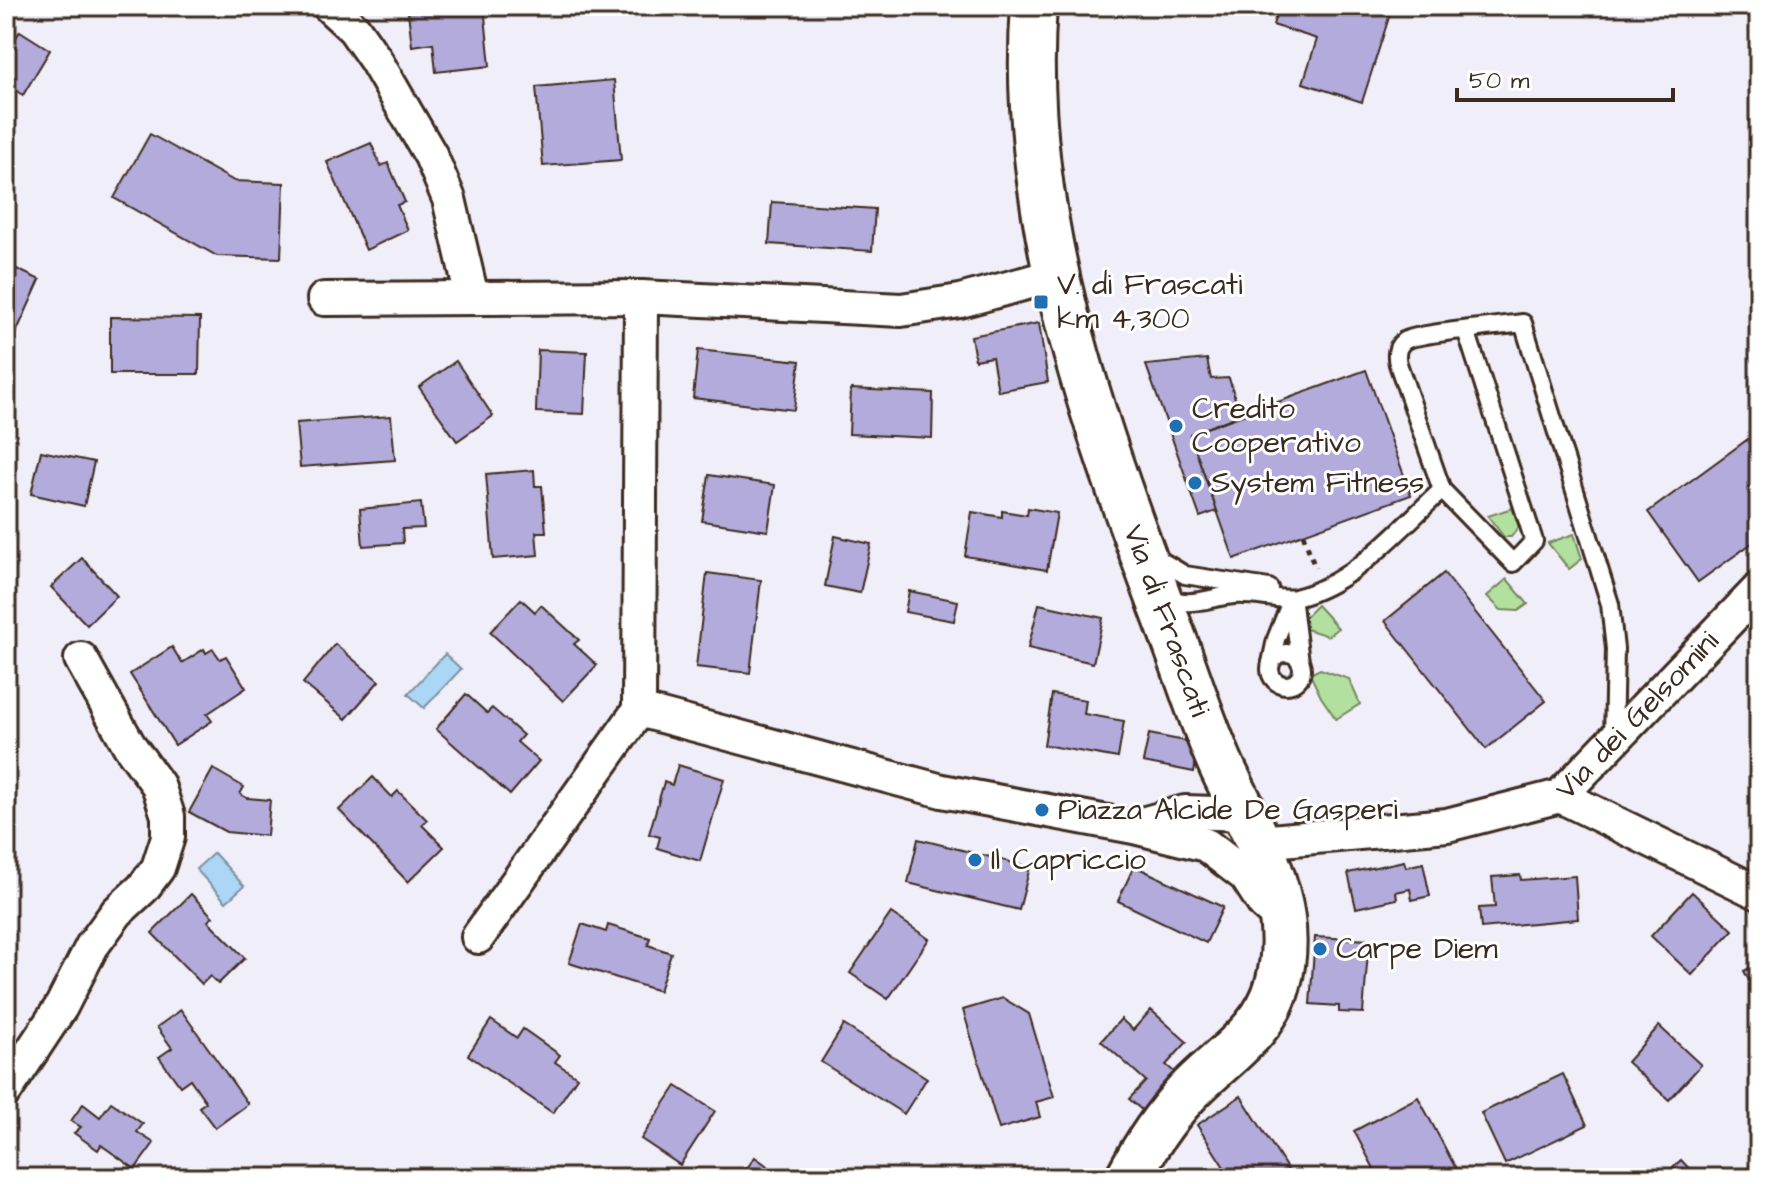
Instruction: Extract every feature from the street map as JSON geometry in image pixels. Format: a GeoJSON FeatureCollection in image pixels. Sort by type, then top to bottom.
{"type":"FeatureCollection","features":[{"type":"Feature","properties":{"kind":"main road","name":"Via di Frascati"},"geometry":{"type":"LineString","coordinates":[[1034,6],[1036,135],[1056,275],[1097,418],[1139,542],[1221,765],[1283,921],[1281,972],[1266,1013],[1250,1036],[1186,1094],[1150,1140],[1128,1178]]}},
{"type":"Feature","properties":{"kind":"street"},"geometry":{"type":"LineString","coordinates":[[329,6],[348,21],[375,59],[431,156],[449,199],[472,297]]}},
{"type":"Feature","properties":{"kind":"street"},"geometry":{"type":"LineString","coordinates":[[324,299],[641,297],[901,310],[960,301],[1056,275]]}},
{"type":"Feature","properties":{"kind":"street"},"geometry":{"type":"LineString","coordinates":[[478,937],[639,710],[641,297]]}},
{"type":"Feature","properties":{"kind":"street","name":"Via dei Gelsomini"},"geometry":{"type":"LineString","coordinates":[[1256,851],[1447,825],[1560,796],[1759,589]]}},
{"type":"Feature","properties":{"kind":"street"},"geometry":{"type":"LineString","coordinates":[[6,1090],[61,1007],[92,946],[117,912],[143,888],[158,868],[168,837],[168,816],[158,785],[129,745],[81,659]]}},
{"type":"Feature","properties":{"kind":"street"},"geometry":{"type":"LineString","coordinates":[[639,710],[899,780],[1134,827],[1206,845],[1256,851]]}},
{"type":"Feature","properties":{"kind":"street"},"geometry":{"type":"LineString","coordinates":[[1134,827],[1185,812],[1221,765]]}},
{"type":"Feature","properties":{"kind":"street"},"geometry":{"type":"LineString","coordinates":[[1560,796],[1759,893]]}},
{"type":"Feature","properties":{"kind":"street"},"geometry":{"type":"LineString","coordinates":[[1185,812],[1256,851]]}},
{"type":"Feature","properties":{"kind":"lane"},"geometry":{"type":"LineString","coordinates":[[1466,330],[1534,541],[1513,563],[1442,490],[1398,364],[1397,352],[1411,338],[1466,330],[1523,323],[1610,604],[1615,649],[1613,741]]}},
{"type":"Feature","properties":{"kind":"lane"},"geometry":{"type":"LineString","coordinates":[[1156,590],[1180,602],[1193,603],[1247,594],[1292,599],[1322,588],[1356,568],[1442,490]]}},
{"type":"Feature","properties":{"kind":"lane"},"geometry":{"type":"LineString","coordinates":[[1139,542],[1159,561],[1185,575],[1266,586],[1292,599]]}},
{"type":"Feature","properties":{"kind":"lane"},"geometry":{"type":"LineString","coordinates":[[1292,599],[1300,677],[1288,686],[1273,679],[1271,663],[1276,639],[1292,599]]}},
{"type":"Feature","properties":{"kind":"lane"},"geometry":{"type":"LineString","coordinates":[[1271,663],[1278,656],[1288,653],[1300,662]]}},
{"type":"Feature","properties":{"kind":"path"},"geometry":{"type":"LineString","coordinates":[[1303,534],[1322,588]]}},
{"type":"Feature","properties":{"kind":"green space"},"geometry":{"type":"Polygon","coordinates":[[[1512,508],[1519,527],[1511,537],[1504,537],[1488,516],[1512,508]]]}},
{"type":"Feature","properties":{"kind":"green space"},"geometry":{"type":"Polygon","coordinates":[[[1574,534],[1582,559],[1569,569],[1548,543],[1574,534]]]}},
{"type":"Feature","properties":{"kind":"green space"},"geometry":{"type":"Polygon","coordinates":[[[1507,579],[1528,604],[1518,611],[1501,610],[1487,596],[1507,579]]]}},
{"type":"Feature","properties":{"kind":"green space"},"geometry":{"type":"Polygon","coordinates":[[[1317,605],[1338,628],[1328,636],[1300,627],[1301,621],[1317,605]]]}},
{"type":"Feature","properties":{"kind":"green space"},"geometry":{"type":"Polygon","coordinates":[[[1320,669],[1349,679],[1360,704],[1336,719],[1310,674],[1320,669]]]}},
{"type":"Feature","properties":{"kind":"water"},"geometry":{"type":"Polygon","coordinates":[[[445,654],[461,669],[424,708],[408,694],[445,654]]]}},
{"type":"Feature","properties":{"kind":"water"},"geometry":{"type":"Polygon","coordinates":[[[214,853],[244,886],[226,902],[196,869],[214,853]]]}},
{"type":"Feature","properties":{"kind":"building"},"geometry":{"type":"Polygon","coordinates":[[[484,6],[490,66],[436,72],[433,43],[412,46],[408,12],[484,6]]]}},
{"type":"Feature","properties":{"kind":"building"},"geometry":{"type":"Polygon","coordinates":[[[1279,6],[1375,6],[1391,11],[1362,102],[1303,83],[1317,39],[1273,25],[1279,6]]]}},
{"type":"Feature","properties":{"kind":"building"},"geometry":{"type":"Polygon","coordinates":[[[20,31],[50,50],[23,95],[6,84],[6,54],[20,31]]]}},
{"type":"Feature","properties":{"kind":"building"},"geometry":{"type":"Polygon","coordinates":[[[614,80],[621,160],[543,166],[536,87],[614,80]]]}},
{"type":"Feature","properties":{"kind":"building"},"geometry":{"type":"Polygon","coordinates":[[[150,134],[234,181],[284,183],[281,258],[217,256],[114,198],[150,134]]]}},
{"type":"Feature","properties":{"kind":"building"},"geometry":{"type":"Polygon","coordinates":[[[371,143],[381,166],[388,163],[405,202],[397,205],[408,230],[366,250],[327,162],[371,143]]]}},
{"type":"Feature","properties":{"kind":"building"},"geometry":{"type":"Polygon","coordinates":[[[772,202],[875,209],[872,251],[769,244],[772,202]]]}},
{"type":"Feature","properties":{"kind":"building"},"geometry":{"type":"Polygon","coordinates":[[[6,264],[40,280],[6,355],[6,264]]]}},
{"type":"Feature","properties":{"kind":"building"},"geometry":{"type":"Polygon","coordinates":[[[110,317],[200,318],[199,374],[110,374],[110,317]]]}},
{"type":"Feature","properties":{"kind":"building"},"geometry":{"type":"Polygon","coordinates":[[[1039,323],[1048,382],[998,391],[992,357],[975,360],[971,336],[1039,323]]]}},
{"type":"Feature","properties":{"kind":"building"},"geometry":{"type":"Polygon","coordinates":[[[538,350],[587,352],[584,414],[536,412],[538,350]]]}},
{"type":"Feature","properties":{"kind":"building"},"geometry":{"type":"Polygon","coordinates":[[[698,350],[800,361],[794,410],[693,398],[698,350]]]}},
{"type":"Feature","properties":{"kind":"building"},"geometry":{"type":"Polygon","coordinates":[[[1207,359],[1211,379],[1229,378],[1240,415],[1190,434],[1217,511],[1200,517],[1146,365],[1207,359]]]}},
{"type":"Feature","properties":{"kind":"building"},"geometry":{"type":"Polygon","coordinates":[[[456,361],[493,416],[457,441],[419,387],[456,361]]]}},
{"type":"Feature","properties":{"kind":"building"},"geometry":{"type":"Polygon","coordinates":[[[1366,370],[1411,495],[1234,559],[1190,434],[1366,370]]]}},
{"type":"Feature","properties":{"kind":"building"},"geometry":{"type":"Polygon","coordinates":[[[851,389],[933,393],[932,438],[849,434],[851,389]]]}},
{"type":"Feature","properties":{"kind":"building"},"geometry":{"type":"Polygon","coordinates":[[[391,416],[395,460],[300,467],[296,423],[391,416]]]}},
{"type":"Feature","properties":{"kind":"building"},"geometry":{"type":"Polygon","coordinates":[[[1759,431],[1759,538],[1698,582],[1648,512],[1759,431]]]}},
{"type":"Feature","properties":{"kind":"building"},"geometry":{"type":"Polygon","coordinates":[[[41,451],[94,462],[84,506],[31,494],[41,451]]]}},
{"type":"Feature","properties":{"kind":"building"},"geometry":{"type":"Polygon","coordinates":[[[534,470],[535,486],[542,486],[546,532],[536,532],[538,555],[493,559],[486,474],[534,470]]]}},
{"type":"Feature","properties":{"kind":"building"},"geometry":{"type":"Polygon","coordinates":[[[709,475],[775,485],[768,531],[702,521],[709,475]]]}},
{"type":"Feature","properties":{"kind":"building"},"geometry":{"type":"Polygon","coordinates":[[[421,503],[424,528],[402,529],[403,543],[363,546],[360,509],[421,503]]]}},
{"type":"Feature","properties":{"kind":"building"},"geometry":{"type":"Polygon","coordinates":[[[1028,508],[1057,513],[1047,570],[965,556],[972,512],[1002,517],[1002,511],[1027,515],[1028,508]]]}},
{"type":"Feature","properties":{"kind":"building"},"geometry":{"type":"Polygon","coordinates":[[[835,536],[871,544],[860,593],[825,586],[835,536]]]}},
{"type":"Feature","properties":{"kind":"building"},"geometry":{"type":"Polygon","coordinates":[[[82,558],[117,596],[87,625],[51,587],[82,558]]]}},
{"type":"Feature","properties":{"kind":"building"},"geometry":{"type":"Polygon","coordinates":[[[707,573],[761,580],[750,673],[696,667],[707,573]]]}},
{"type":"Feature","properties":{"kind":"building"},"geometry":{"type":"Polygon","coordinates":[[[1444,573],[1546,701],[1486,749],[1385,621],[1444,573]]]}},
{"type":"Feature","properties":{"kind":"building"},"geometry":{"type":"Polygon","coordinates":[[[909,591],[958,601],[954,621],[905,612],[909,591]]]}},
{"type":"Feature","properties":{"kind":"building"},"geometry":{"type":"Polygon","coordinates":[[[521,599],[535,612],[541,605],[579,640],[574,644],[597,665],[563,701],[490,632],[521,599]]]}},
{"type":"Feature","properties":{"kind":"building"},"geometry":{"type":"Polygon","coordinates":[[[1039,604],[1103,618],[1093,663],[1028,648],[1039,604]]]}},
{"type":"Feature","properties":{"kind":"building"},"geometry":{"type":"Polygon","coordinates":[[[335,644],[379,681],[346,719],[303,683],[335,644]]]}},
{"type":"Feature","properties":{"kind":"building"},"geometry":{"type":"Polygon","coordinates":[[[172,647],[182,663],[204,649],[206,653],[213,649],[220,659],[226,656],[246,688],[207,714],[212,721],[175,745],[130,674],[172,647]]]}},
{"type":"Feature","properties":{"kind":"building"},"geometry":{"type":"Polygon","coordinates":[[[466,694],[487,713],[492,708],[523,735],[517,742],[539,761],[510,795],[436,729],[466,694]]]}},
{"type":"Feature","properties":{"kind":"building"},"geometry":{"type":"Polygon","coordinates":[[[1052,694],[1086,700],[1084,714],[1124,721],[1118,758],[1044,745],[1052,694]]]}},
{"type":"Feature","properties":{"kind":"building"},"geometry":{"type":"Polygon","coordinates":[[[1149,734],[1200,744],[1194,772],[1143,762],[1149,734]]]}},
{"type":"Feature","properties":{"kind":"building"},"geometry":{"type":"Polygon","coordinates":[[[678,765],[724,779],[700,861],[657,848],[660,837],[649,834],[664,782],[672,785],[678,765]]]}},
{"type":"Feature","properties":{"kind":"building"},"geometry":{"type":"Polygon","coordinates":[[[213,769],[244,787],[240,794],[247,798],[270,800],[267,836],[226,832],[189,812],[213,769]]]}},
{"type":"Feature","properties":{"kind":"building"},"geometry":{"type":"Polygon","coordinates":[[[373,777],[392,797],[398,791],[427,820],[422,825],[444,847],[408,882],[339,810],[373,777]]]}},
{"type":"Feature","properties":{"kind":"building"},"geometry":{"type":"Polygon","coordinates":[[[918,839],[1030,867],[1019,910],[908,883],[918,839]]]}},
{"type":"Feature","properties":{"kind":"building"},"geometry":{"type":"Polygon","coordinates":[[[1404,861],[1406,867],[1423,863],[1430,896],[1412,900],[1410,889],[1396,892],[1397,899],[1356,908],[1348,873],[1404,861]]]}},
{"type":"Feature","properties":{"kind":"building"},"geometry":{"type":"Polygon","coordinates":[[[1134,866],[1223,907],[1206,943],[1118,901],[1134,866]]]}},
{"type":"Feature","properties":{"kind":"building"},"geometry":{"type":"Polygon","coordinates":[[[1520,875],[1521,880],[1575,876],[1578,919],[1481,928],[1479,908],[1495,907],[1492,877],[1520,875]]]}},
{"type":"Feature","properties":{"kind":"building"},"geometry":{"type":"Polygon","coordinates":[[[1692,892],[1733,930],[1692,975],[1651,936],[1692,892]]]}},
{"type":"Feature","properties":{"kind":"building"},"geometry":{"type":"Polygon","coordinates":[[[191,894],[213,917],[208,921],[245,958],[218,984],[210,976],[202,984],[152,933],[191,894]]]}},
{"type":"Feature","properties":{"kind":"building"},"geometry":{"type":"Polygon","coordinates":[[[891,913],[929,939],[888,999],[850,973],[891,913]]]}},
{"type":"Feature","properties":{"kind":"building"},"geometry":{"type":"Polygon","coordinates":[[[582,924],[606,932],[608,925],[650,938],[648,945],[671,953],[659,991],[569,963],[582,924]]]}},
{"type":"Feature","properties":{"kind":"building"},"geometry":{"type":"Polygon","coordinates":[[[1315,937],[1369,940],[1363,1013],[1339,1012],[1339,1006],[1310,1004],[1315,937]]]}},
{"type":"Feature","properties":{"kind":"building"},"geometry":{"type":"Polygon","coordinates":[[[1759,963],[1759,999],[1744,971],[1759,963]]]}},
{"type":"Feature","properties":{"kind":"building"},"geometry":{"type":"Polygon","coordinates":[[[1003,998],[1029,1014],[1054,1097],[1036,1102],[1040,1117],[999,1129],[963,1010],[1003,998]]]}},
{"type":"Feature","properties":{"kind":"building"},"geometry":{"type":"Polygon","coordinates":[[[181,1010],[248,1104],[215,1128],[199,1107],[206,1102],[190,1079],[180,1086],[159,1057],[172,1048],[157,1027],[181,1010]]]}},
{"type":"Feature","properties":{"kind":"building"},"geometry":{"type":"Polygon","coordinates":[[[1151,1010],[1187,1042],[1166,1065],[1184,1080],[1151,1118],[1129,1099],[1146,1081],[1101,1041],[1121,1019],[1133,1030],[1151,1010]]]}},
{"type":"Feature","properties":{"kind":"building"},"geometry":{"type":"Polygon","coordinates":[[[491,1020],[517,1038],[523,1029],[560,1055],[555,1062],[577,1077],[553,1113],[468,1055],[491,1020]]]}},
{"type":"Feature","properties":{"kind":"building"},"geometry":{"type":"Polygon","coordinates":[[[844,1025],[927,1078],[904,1114],[821,1062],[844,1025]]]}},
{"type":"Feature","properties":{"kind":"building"},"geometry":{"type":"Polygon","coordinates":[[[1659,1026],[1701,1065],[1669,1100],[1627,1062],[1659,1026]]]}},
{"type":"Feature","properties":{"kind":"building"},"geometry":{"type":"Polygon","coordinates":[[[1563,1074],[1587,1125],[1505,1164],[1481,1113],[1563,1074]]]}},
{"type":"Feature","properties":{"kind":"building"},"geometry":{"type":"Polygon","coordinates":[[[676,1086],[715,1111],[680,1165],[641,1139],[676,1086]]]}},
{"type":"Feature","properties":{"kind":"building"},"geometry":{"type":"Polygon","coordinates":[[[1241,1096],[1293,1178],[1231,1178],[1197,1125],[1241,1096]]]}},
{"type":"Feature","properties":{"kind":"building"},"geometry":{"type":"Polygon","coordinates":[[[1418,1097],[1461,1178],[1379,1178],[1354,1131],[1418,1097]]]}},
{"type":"Feature","properties":{"kind":"building"},"geometry":{"type":"Polygon","coordinates":[[[111,1102],[143,1124],[137,1132],[154,1143],[135,1169],[101,1145],[98,1150],[74,1133],[81,1127],[71,1121],[83,1104],[100,1117],[111,1102]]]}},
{"type":"Feature","properties":{"kind":"building"},"geometry":{"type":"Polygon","coordinates":[[[755,1157],[784,1178],[740,1178],[755,1157]]]}},
{"type":"Feature","properties":{"kind":"building"},"geometry":{"type":"Polygon","coordinates":[[[1681,1160],[1698,1178],[1661,1178],[1681,1160]]]}},
{"type":"Feature","properties":{"kind":"place","name":"V. di Frascati km 4,300"},"geometry":{"type":"Point","coordinates":[1041,302]}},
{"type":"Feature","properties":{"kind":"place","name":"Credito Cooperativo"},"geometry":{"type":"Point","coordinates":[1176,426]}},
{"type":"Feature","properties":{"kind":"place","name":"System Fitness"},"geometry":{"type":"Point","coordinates":[1195,483]}},
{"type":"Feature","properties":{"kind":"place","name":"Piazza Alcide De Gasperi"},"geometry":{"type":"Point","coordinates":[1042,810]}},
{"type":"Feature","properties":{"kind":"place","name":"Il Capriccio"},"geometry":{"type":"Point","coordinates":[975,860]}},
{"type":"Feature","properties":{"kind":"place","name":"Carpe Diem"},"geometry":{"type":"Point","coordinates":[1320,949]}}]}
